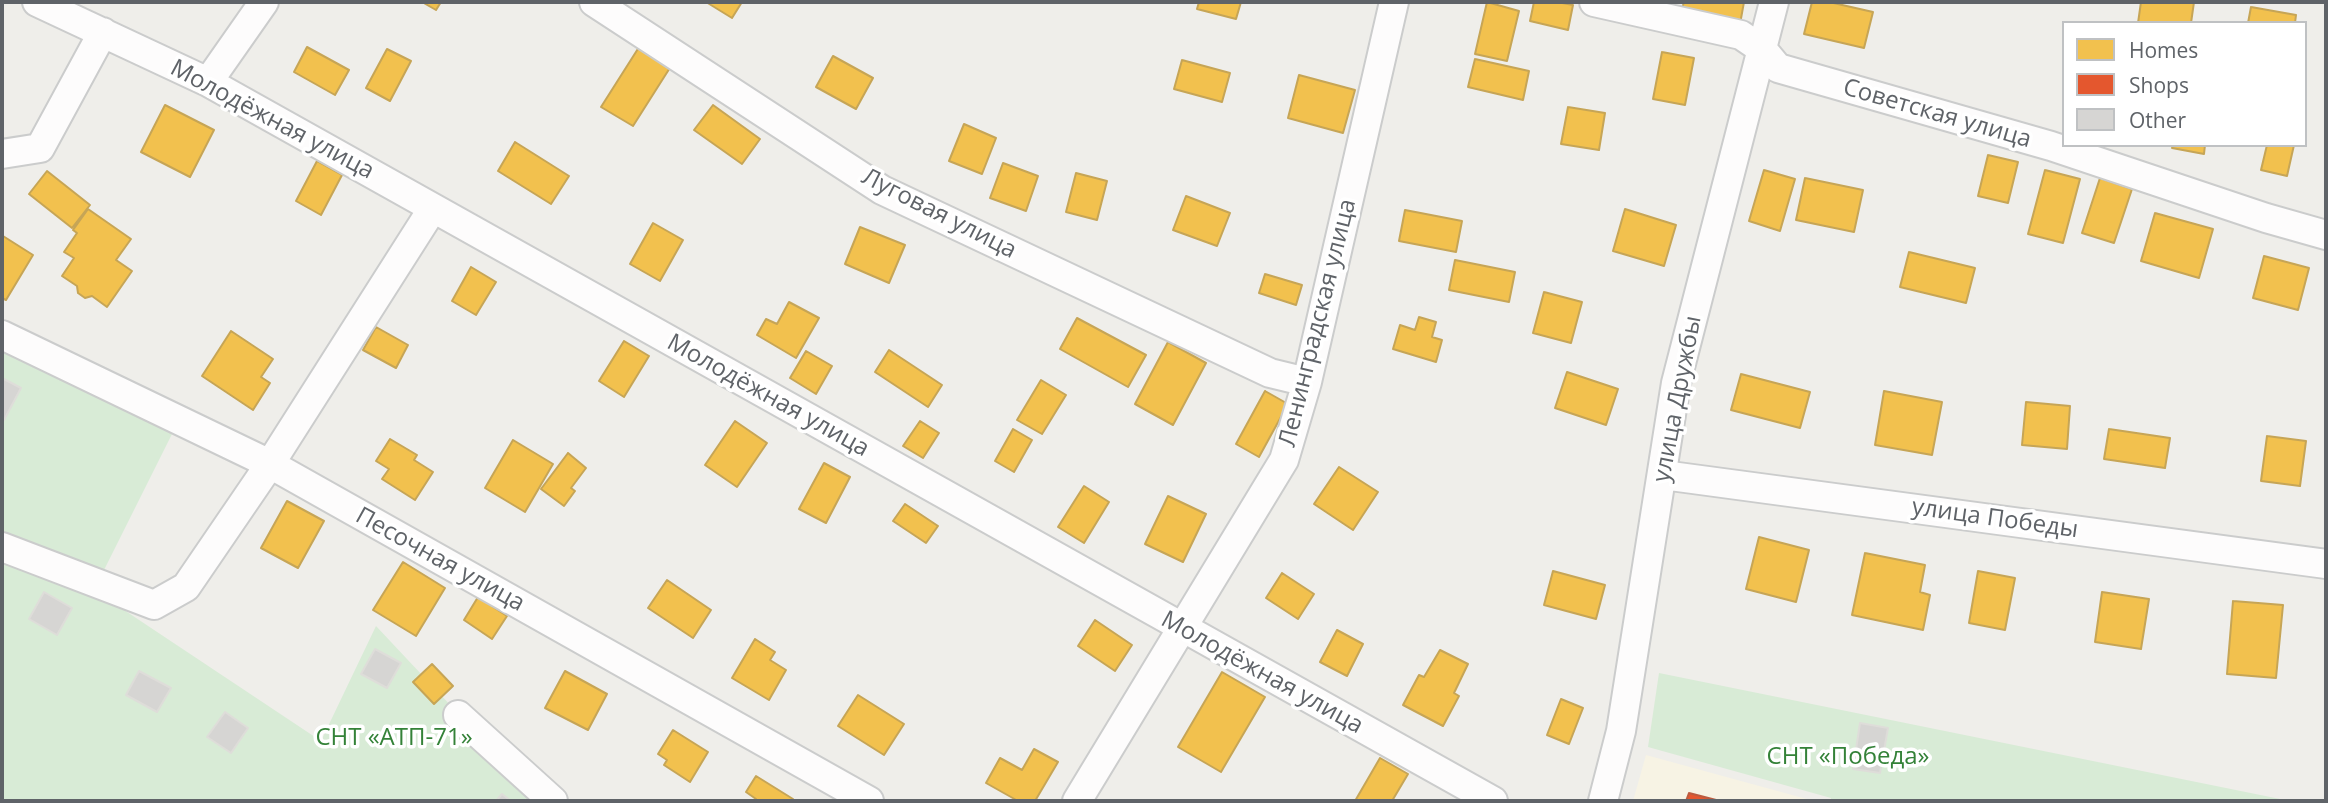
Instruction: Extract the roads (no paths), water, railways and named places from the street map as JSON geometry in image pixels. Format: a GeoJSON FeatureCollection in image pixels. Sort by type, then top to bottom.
{"type":"FeatureCollection","features":[{"type":"Feature","properties":{"kind":"street","name":"Молодёжная улица"},"geometry":{"type":"LineString","coordinates":[[37,2],[208,82],[1493,801]]}},
{"type":"Feature","properties":{"kind":"street"},"geometry":{"type":"LineString","coordinates":[[208,82],[264,2]]}},
{"type":"Feature","properties":{"kind":"street","name":"Луговая улица"},"geometry":{"type":"LineString","coordinates":[[594,2],[882,190],[1270,373],[1307,382]]}},
{"type":"Feature","properties":{"kind":"street","name":"Ленинградская улица"},"geometry":{"type":"LineString","coordinates":[[1077,801],[1284,460],[1307,382],[1394,2]]}},
{"type":"Feature","properties":{"kind":"street","name":"Советская улица"},"geometry":{"type":"LineString","coordinates":[[1594,2],[1741,35],[1763,50],[1778,68],[2051,146],[2266,218],[2326,235]]}},
{"type":"Feature","properties":{"kind":"street","name":"улица Дружбы"},"geometry":{"type":"LineString","coordinates":[[1603,801],[1620,731],[1676,383],[1774,2]]}},
{"type":"Feature","properties":{"kind":"street"},"geometry":{"type":"LineString","coordinates":[[2,154],[40,148],[103,32]]}},
{"type":"Feature","properties":{"kind":"street"},"geometry":{"type":"LineString","coordinates":[[2,547],[153,605],[186,587],[271,464],[433,208]]}},
{"type":"Feature","properties":{"kind":"street","name":"Песочная улица"},"geometry":{"type":"LineString","coordinates":[[2,335],[271,464],[869,801]]}},
{"type":"Feature","properties":{"kind":"street","name":"улица Победы"},"geometry":{"type":"LineString","coordinates":[[1663,475],[2326,564]]}},
{"type":"Feature","properties":{"kind":"street"},"geometry":{"type":"LineString","coordinates":[[458,715],[553,801]]}},
{"type":"Feature","properties":{"kind":"park label","name":"СНТ «АТП-71»"},"geometry":{"type":"Point","coordinates":[394,738]}},
{"type":"Feature","properties":{"kind":"park label","name":"СНТ «Победа»"},"geometry":{"type":"Point","coordinates":[1848,757]}}]}
